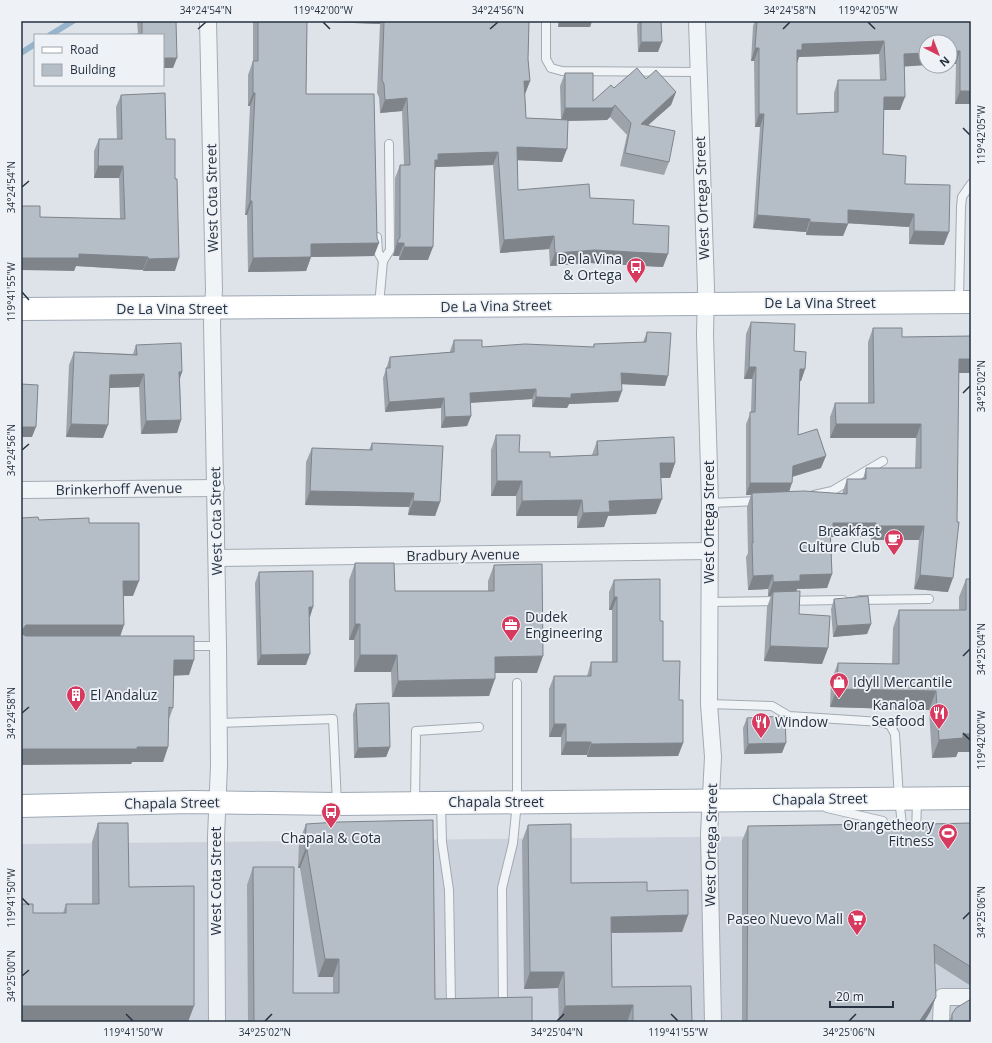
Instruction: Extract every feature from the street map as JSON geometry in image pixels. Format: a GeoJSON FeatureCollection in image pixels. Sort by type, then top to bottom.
{"type":"FeatureCollection","features":[{"type":"Feature","properties":{"kind":"main road","name":"De La Vina Street"},"geometry":{"type":"LineString","coordinates":[[21,309],[379,308],[706,303],[965,302]]}},
{"type":"Feature","properties":{"kind":"main road","name":"Chapala Street"},"geometry":{"type":"LineString","coordinates":[[21,806],[217,802],[337,804],[712,799],[971,798]]}},
{"type":"Feature","properties":{"kind":"street","name":"West Cota Street"},"geometry":{"type":"LineString","coordinates":[[208,21],[214,274],[212,323],[218,646],[217,1022]]}},
{"type":"Feature","properties":{"kind":"street","name":"West Ortega Street"},"geometry":{"type":"LineString","coordinates":[[697,21],[697,72],[706,303],[705,335],[710,503],[709,704],[713,757],[709,834],[712,1022]]}},
{"type":"Feature","properties":{"kind":"street","name":"Brinkerhoff Avenue"},"geometry":{"type":"LineString","coordinates":[[21,490],[216,488]]}},
{"type":"Feature","properties":{"kind":"street","name":"Bradbury Avenue"},"geometry":{"type":"LineString","coordinates":[[217,558],[709,551]]}},
{"type":"Feature","properties":{"kind":"street"},"geometry":{"type":"LineString","coordinates":[[941,1022],[942,997],[971,997]]}},
{"type":"Feature","properties":{"kind":"lane"},"geometry":{"type":"LineString","coordinates":[[546,21],[546,59],[551,68],[562,71],[697,72]]}},
{"type":"Feature","properties":{"kind":"lane"},"geometry":{"type":"LineString","coordinates":[[379,308],[383,261],[390,250],[389,144]]}},
{"type":"Feature","properties":{"kind":"lane"},"geometry":{"type":"LineString","coordinates":[[965,302],[961,207],[962,197],[971,184]]}},
{"type":"Feature","properties":{"kind":"lane"},"geometry":{"type":"LineString","coordinates":[[377,229],[378,252],[383,261]]}},
{"type":"Feature","properties":{"kind":"lane"},"geometry":{"type":"LineString","coordinates":[[806,498],[832,491],[883,461]]}},
{"type":"Feature","properties":{"kind":"lane"},"geometry":{"type":"LineString","coordinates":[[710,503],[770,501]]}},
{"type":"Feature","properties":{"kind":"lane"},"geometry":{"type":"LineString","coordinates":[[710,602],[929,598]]}},
{"type":"Feature","properties":{"kind":"lane"},"geometry":{"type":"LineString","coordinates":[[179,646],[218,646]]}},
{"type":"Feature","properties":{"kind":"lane"},"geometry":{"type":"LineString","coordinates":[[488,1003],[503,1002],[502,888],[513,843],[517,802],[518,683]]}},
{"type":"Feature","properties":{"kind":"lane"},"geometry":{"type":"LineString","coordinates":[[709,704],[772,706],[789,716],[881,722],[890,725],[895,734],[916,839]]}},
{"type":"Feature","properties":{"kind":"lane"},"geometry":{"type":"LineString","coordinates":[[218,723],[333,719],[337,804]]}},
{"type":"Feature","properties":{"kind":"lane"},"geometry":{"type":"LineString","coordinates":[[415,803],[416,731],[479,727]]}},
{"type":"Feature","properties":{"kind":"lane"},"geometry":{"type":"LineString","coordinates":[[904,839],[908,798]]}},
{"type":"Feature","properties":{"kind":"lane"},"geometry":{"type":"LineString","coordinates":[[789,799],[884,821],[889,840]]}},
{"type":"Feature","properties":{"kind":"lane"},"geometry":{"type":"LineString","coordinates":[[441,803],[442,842],[449,890],[451,1004],[466,1003]]}},
{"type":"Feature","properties":{"kind":"shaded area"},"geometry":{"type":"Polygon","coordinates":[[[971,834],[971,1022],[21,1022],[21,844],[971,834]]]}},
{"type":"Feature","properties":{"kind":"building"},"geometry":{"type":"Polygon","coordinates":[[[142,21],[176,21],[177,58],[164,58],[164,34],[142,34],[142,21]]]}},
{"type":"Feature","properties":{"kind":"building"},"geometry":{"type":"Polygon","coordinates":[[[258,21],[307,21],[306,94],[374,94],[377,238],[379,243],[311,244],[311,257],[253,258],[252,201],[250,201],[255,93],[253,93],[253,61],[258,61],[258,21]]]}},
{"type":"Feature","properties":{"kind":"building"},"geometry":{"type":"Polygon","coordinates":[[[384,21],[529,21],[528,59],[530,81],[524,81],[526,118],[568,120],[567,149],[517,147],[518,190],[589,184],[590,198],[634,200],[633,224],[669,226],[668,254],[595,250],[555,253],[554,236],[504,240],[498,152],[438,154],[438,160],[435,160],[433,247],[404,247],[404,243],[397,243],[400,237],[400,165],[410,165],[407,98],[385,100],[384,84],[382,80],[384,21]]]}},
{"type":"Feature","properties":{"kind":"building"},"geometry":{"type":"Polygon","coordinates":[[[641,21],[661,21],[662,42],[641,42],[641,21]]]}},
{"type":"Feature","properties":{"kind":"building"},"geometry":{"type":"Polygon","coordinates":[[[757,21],[971,21],[971,91],[960,91],[960,51],[958,51],[958,34],[918,34],[918,53],[904,54],[905,97],[884,97],[883,154],[906,156],[905,184],[950,185],[949,232],[914,231],[914,214],[848,210],[848,224],[810,222],[810,219],[757,215],[764,114],[759,114],[759,48],[755,48],[757,21]],[[884,41],[802,44],[802,50],[797,50],[797,114],[838,112],[838,80],[886,80],[884,41]]]}},
{"type":"Feature","properties":{"kind":"building"},"geometry":{"type":"Polygon","coordinates":[[[637,68],[646,79],[656,70],[676,92],[641,124],[675,131],[669,162],[625,153],[631,123],[615,105],[612,108],[565,108],[565,73],[593,73],[593,101],[611,85],[614,88],[637,68]]]}},
{"type":"Feature","properties":{"kind":"building"},"geometry":{"type":"Polygon","coordinates":[[[165,93],[166,139],[175,139],[175,179],[177,179],[179,258],[148,259],[148,257],[79,254],[79,258],[21,258],[21,206],[40,206],[40,217],[125,219],[123,166],[98,166],[99,139],[122,139],[121,95],[165,93]]]}},
{"type":"Feature","properties":{"kind":"building"},"geometry":{"type":"Polygon","coordinates":[[[751,322],[795,324],[794,351],[806,352],[805,369],[800,369],[798,435],[817,429],[826,456],[793,466],[792,483],[750,483],[750,412],[755,412],[756,367],[749,367],[751,322]]]}},
{"type":"Feature","properties":{"kind":"building"},"geometry":{"type":"Polygon","coordinates":[[[873,328],[902,328],[902,337],[971,336],[971,359],[959,359],[957,522],[959,522],[953,578],[920,575],[924,526],[876,526],[876,523],[833,523],[833,527],[830,527],[832,574],[800,575],[800,581],[773,582],[773,575],[753,576],[752,493],[804,491],[847,494],[847,479],[866,479],[866,468],[921,468],[921,424],[836,424],[835,403],[874,403],[873,328]]]}},
{"type":"Feature","properties":{"kind":"building"},"geometry":{"type":"Polygon","coordinates":[[[647,332],[671,333],[668,376],[621,373],[622,391],[571,394],[571,398],[536,397],[536,389],[470,393],[471,416],[445,417],[444,398],[389,402],[386,368],[390,368],[390,357],[454,352],[454,340],[482,340],[482,347],[525,344],[594,347],[594,344],[646,342],[647,332]]]}},
{"type":"Feature","properties":{"kind":"building"},"geometry":{"type":"Polygon","coordinates":[[[181,343],[182,372],[179,372],[181,420],[146,421],[144,374],[110,375],[108,425],[71,424],[74,352],[137,355],[136,345],[181,343]]]}},
{"type":"Feature","properties":{"kind":"building"},"geometry":{"type":"Polygon","coordinates":[[[21,384],[38,385],[36,427],[21,427],[21,384]]]}},
{"type":"Feature","properties":{"kind":"building"},"geometry":{"type":"Polygon","coordinates":[[[496,435],[520,435],[519,452],[550,452],[550,457],[598,455],[597,441],[674,437],[675,463],[660,463],[662,499],[609,501],[610,512],[583,513],[582,500],[522,501],[522,481],[497,481],[496,435]]]}},
{"type":"Feature","properties":{"kind":"building"},"geometry":{"type":"Polygon","coordinates":[[[372,443],[443,446],[440,502],[413,501],[414,493],[310,491],[312,448],[372,450],[372,443]]]}},
{"type":"Feature","properties":{"kind":"building"},"geometry":{"type":"Polygon","coordinates":[[[38,517],[39,520],[89,518],[89,523],[139,523],[139,581],[123,581],[124,625],[26,625],[21,631],[21,518],[38,517]]]}},
{"type":"Feature","properties":{"kind":"building"},"geometry":{"type":"Polygon","coordinates":[[[355,563],[394,563],[395,591],[494,591],[494,565],[542,564],[543,656],[495,657],[495,679],[398,681],[397,655],[360,655],[360,624],[355,624],[355,563]]]}},
{"type":"Feature","properties":{"kind":"building"},"geometry":{"type":"Polygon","coordinates":[[[313,571],[313,607],[309,607],[310,654],[261,655],[259,572],[313,571]]]}},
{"type":"Feature","properties":{"kind":"building"},"geometry":{"type":"Polygon","coordinates":[[[660,579],[660,621],[663,621],[663,661],[680,661],[679,700],[683,700],[683,743],[591,744],[591,742],[566,742],[566,724],[554,724],[554,676],[591,676],[591,662],[617,662],[617,597],[614,597],[614,580],[660,579]]]}},
{"type":"Feature","properties":{"kind":"building"},"geometry":{"type":"Polygon","coordinates":[[[966,579],[971,579],[971,734],[963,734],[963,738],[939,740],[936,691],[837,689],[838,663],[899,664],[899,610],[966,610],[966,579]]]}},
{"type":"Feature","properties":{"kind":"building"},"geometry":{"type":"Polygon","coordinates":[[[800,591],[799,614],[830,616],[828,648],[770,646],[773,592],[800,591]]]}},
{"type":"Feature","properties":{"kind":"building"},"geometry":{"type":"Polygon","coordinates":[[[868,596],[871,624],[837,626],[834,599],[868,596]]]}},
{"type":"Feature","properties":{"kind":"building"},"geometry":{"type":"Polygon","coordinates":[[[21,631],[22,634],[26,636],[194,636],[194,660],[174,660],[173,708],[169,707],[168,747],[137,747],[137,749],[21,749],[21,631]]]}},
{"type":"Feature","properties":{"kind":"building"},"geometry":{"type":"Polygon","coordinates":[[[389,703],[390,747],[358,748],[356,704],[389,703]]]}},
{"type":"Feature","properties":{"kind":"building"},"geometry":{"type":"Polygon","coordinates":[[[785,716],[786,743],[748,744],[747,718],[785,716]]]}},
{"type":"Feature","properties":{"kind":"building"},"geometry":{"type":"Polygon","coordinates":[[[433,820],[435,999],[532,997],[532,1022],[254,1022],[253,867],[294,867],[293,993],[339,993],[339,959],[325,959],[307,850],[305,850],[306,824],[433,820]]]}},
{"type":"Feature","properties":{"kind":"building"},"geometry":{"type":"Polygon","coordinates":[[[98,823],[128,823],[129,887],[194,886],[194,1006],[21,1006],[21,904],[33,904],[33,913],[66,913],[66,904],[99,904],[98,823]]]}},
{"type":"Feature","properties":{"kind":"building"},"geometry":{"type":"Polygon","coordinates":[[[971,823],[971,967],[934,944],[936,997],[919,1022],[747,1022],[748,826],[889,824],[894,829],[898,828],[900,824],[904,824],[905,827],[910,829],[916,824],[918,828],[922,829],[926,827],[927,824],[971,823]]]}},
{"type":"Feature","properties":{"kind":"building"},"geometry":{"type":"Polygon","coordinates":[[[571,824],[571,883],[647,882],[647,891],[688,890],[688,915],[611,917],[612,987],[691,986],[692,1022],[633,1022],[633,1005],[565,1006],[564,972],[530,972],[528,825],[571,824]]]}},
{"type":"Feature","properties":{"kind":"building"},"geometry":{"type":"Polygon","coordinates":[[[971,999],[971,1022],[952,1022],[952,1014],[956,1008],[971,999]]]}},
{"type":"Feature","properties":{"kind":"waterway"},"geometry":{"type":"LineString","coordinates":[[52,34],[73,21]]}},
{"type":"Feature","properties":{"kind":"waterway"},"geometry":{"type":"LineString","coordinates":[[21,53],[34,45]]}},
{"type":"Feature","properties":{"kind":"place","name":"De la Vina & Ortega"},"geometry":{"type":"Point","coordinates":[636,284]}},
{"type":"Feature","properties":{"kind":"place","name":"Breakfast Culture Club"},"geometry":{"type":"Point","coordinates":[894,556]}},
{"type":"Feature","properties":{"kind":"place","name":"Dudek Engineering"},"geometry":{"type":"Point","coordinates":[511,642]}},
{"type":"Feature","properties":{"kind":"place","name":"Idyll Mercantile"},"geometry":{"type":"Point","coordinates":[839,699]}},
{"type":"Feature","properties":{"kind":"place","name":"El Andaluz"},"geometry":{"type":"Point","coordinates":[76,712]}},
{"type":"Feature","properties":{"kind":"place","name":"Kanaloa Seafood"},"geometry":{"type":"Point","coordinates":[939,730]}},
{"type":"Feature","properties":{"kind":"place","name":"Window"},"geometry":{"type":"Point","coordinates":[761,739]}},
{"type":"Feature","properties":{"kind":"place","name":"Chapala & Cota"},"geometry":{"type":"Point","coordinates":[331,829]}},
{"type":"Feature","properties":{"kind":"place","name":"Orangetheory Fitness"},"geometry":{"type":"Point","coordinates":[948,850]}},
{"type":"Feature","properties":{"kind":"place","name":"Paseo Nuevo Mall"},"geometry":{"type":"Point","coordinates":[857,936]}}]}
